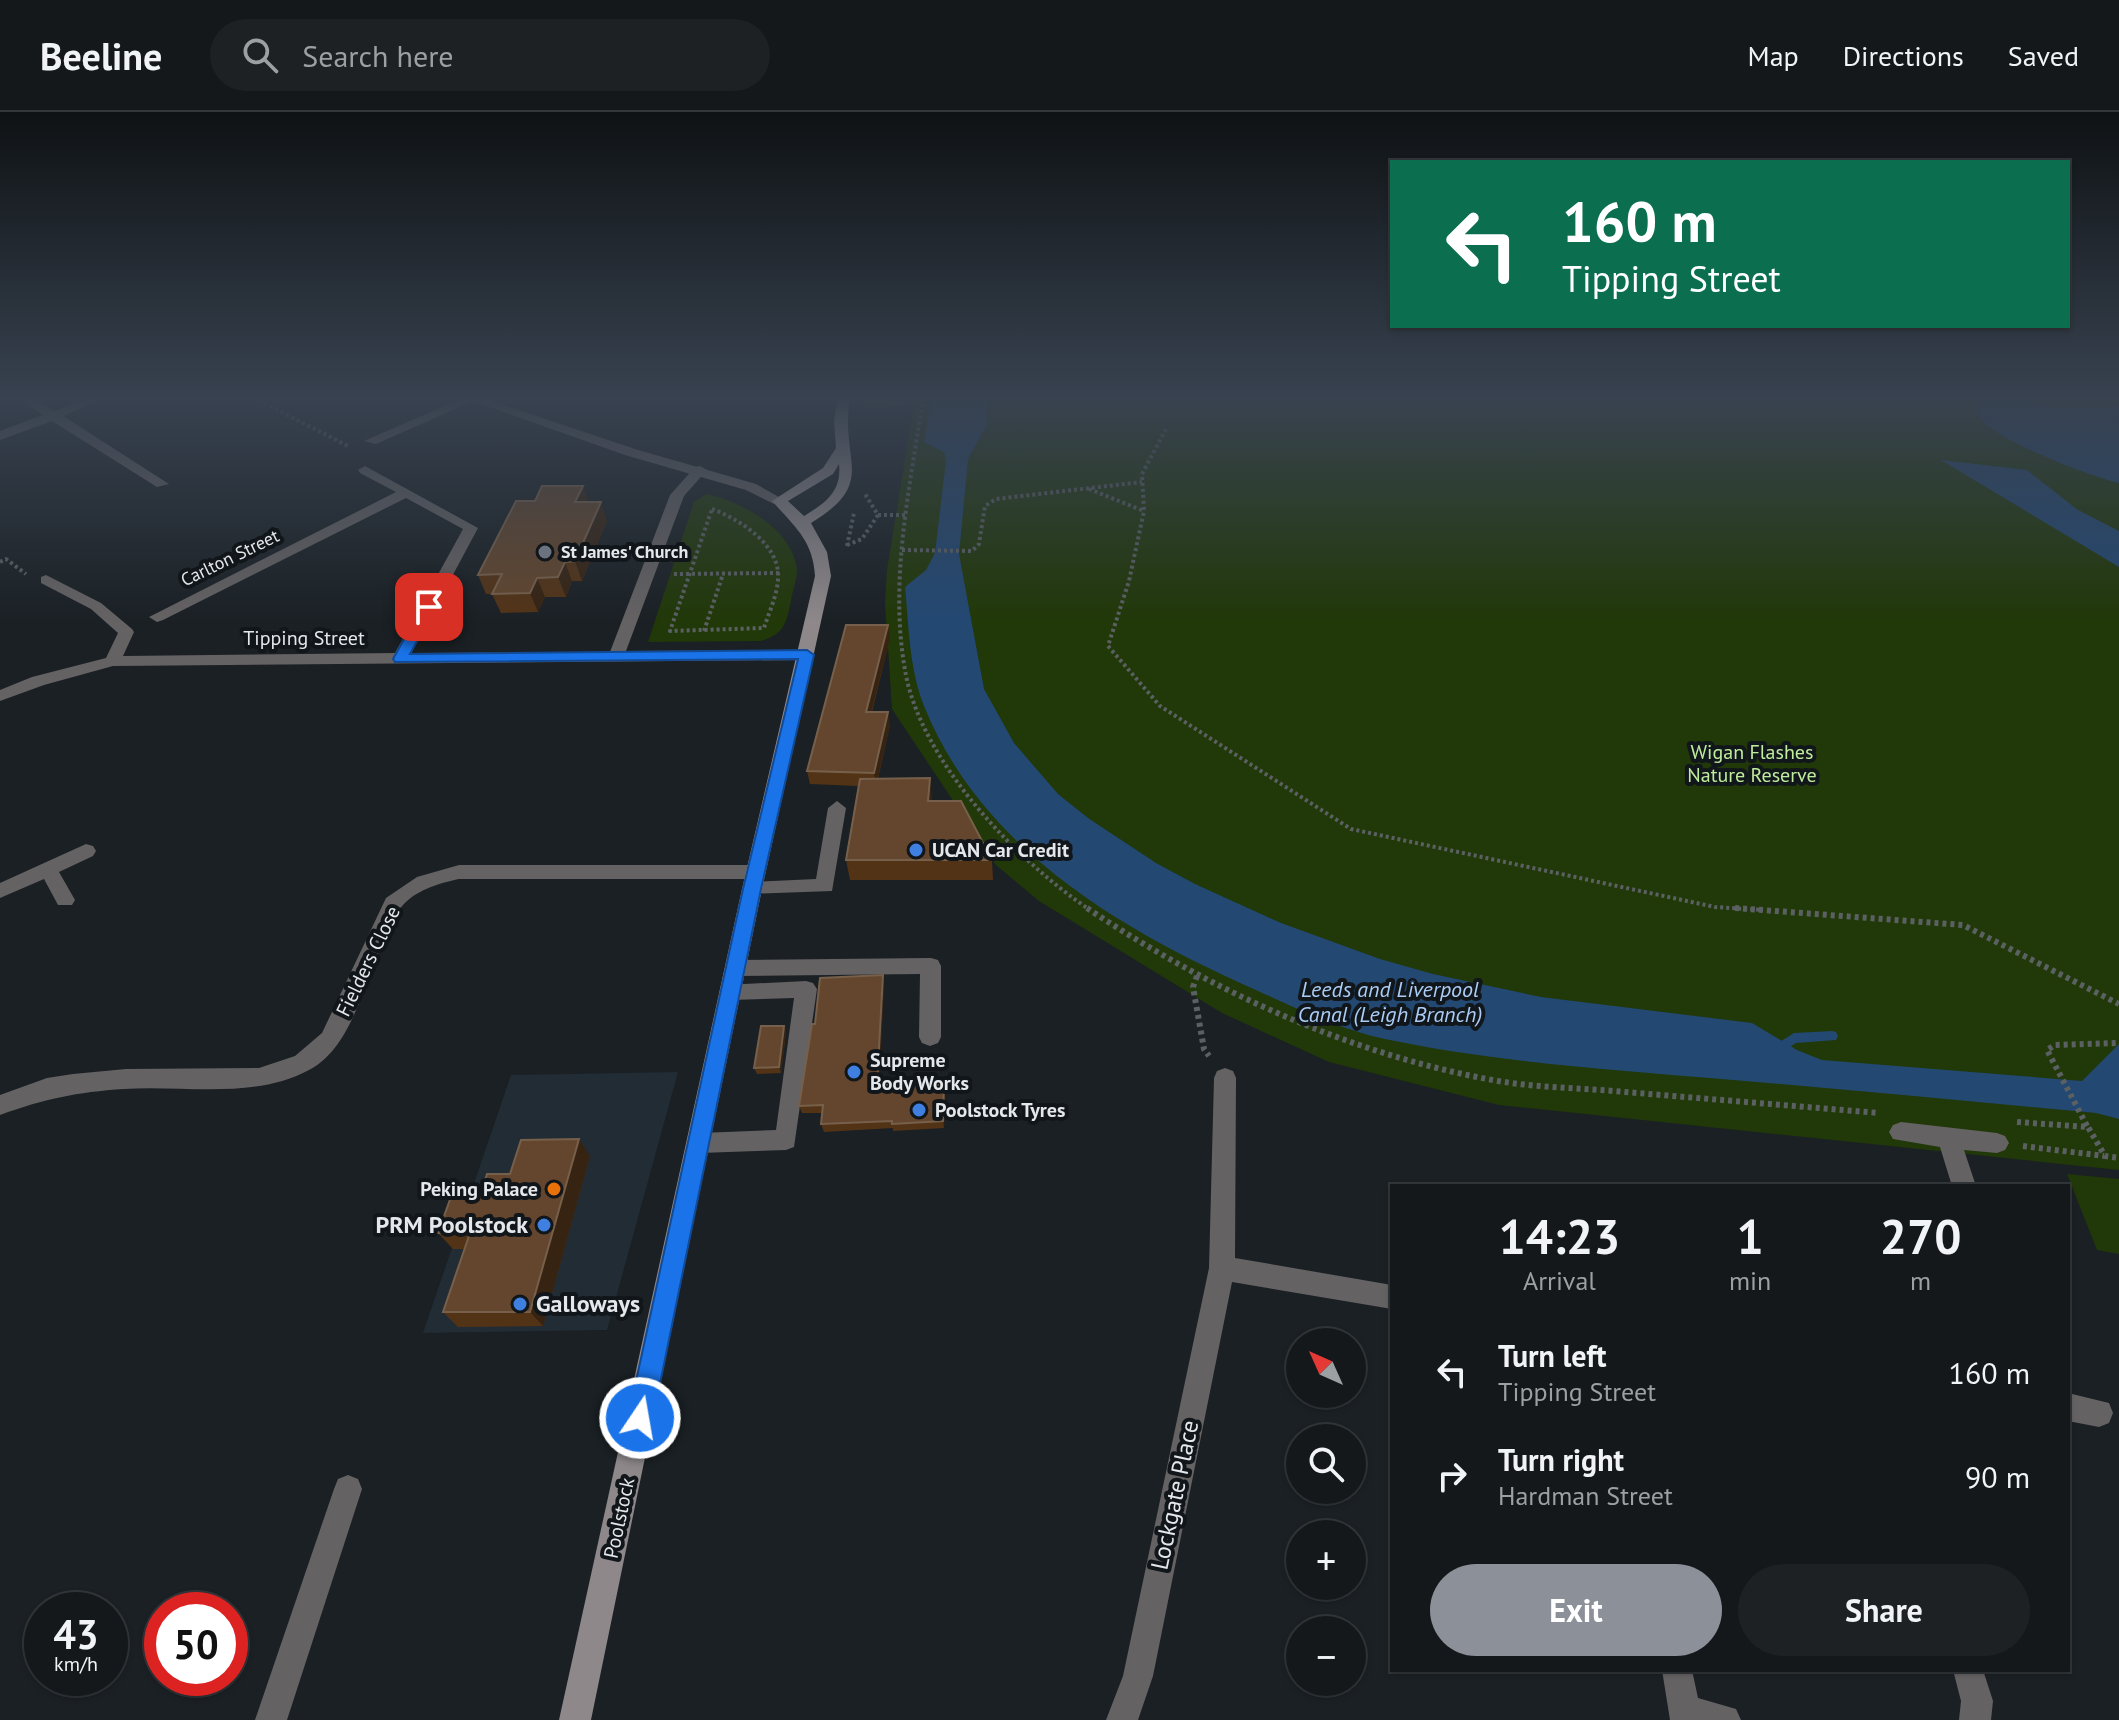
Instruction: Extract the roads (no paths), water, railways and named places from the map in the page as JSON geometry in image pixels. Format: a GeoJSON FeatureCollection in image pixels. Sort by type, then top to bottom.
{"type":"FeatureCollection","features":[{"type":"Feature","properties":{"kind":"main road"},"geometry":{"type":"LineString","coordinates":[[779,501],[825,473]]}},
{"type":"Feature","properties":{"kind":"main road"},"geometry":{"type":"LineString","coordinates":[[803,522],[833,505],[848,484],[848,473]]}},
{"type":"Feature","properties":{"kind":"main road","name":"Poolstock"},"geometry":{"type":"LineString","coordinates":[[575,1720],[754,881],[807,655],[823,563],[817,540],[803,522],[779,501]]}},
{"type":"Feature","properties":{"kind":"street"},"geometry":{"type":"LineString","coordinates":[[144,473],[162,484]]}},
{"type":"Feature","properties":{"kind":"street"},"geometry":{"type":"LineString","coordinates":[[371,473],[471,528],[400,659]]}},
{"type":"Feature","properties":{"kind":"street"},"geometry":{"type":"LineString","coordinates":[[615,659],[677,495],[697,473]]}},
{"type":"Feature","properties":{"kind":"street"},"geometry":{"type":"LineString","coordinates":[[709,473],[751,487],[779,501]]}},
{"type":"Feature","properties":{"kind":"street","name":"Carlton Street"},"geometry":{"type":"LineString","coordinates":[[157,617],[407,492]]}},
{"type":"Feature","properties":{"kind":"street"},"geometry":{"type":"LineString","coordinates":[[46,580],[96,606],[126,632],[113,661]]}},
{"type":"Feature","properties":{"kind":"street","name":"Tipping Street"},"geometry":{"type":"LineString","coordinates":[[0,696],[38,681],[113,661],[807,655]]}},
{"type":"Feature","properties":{"kind":"street","name":"Fielders Close"},"geometry":{"type":"LineString","coordinates":[[0,1105],[47,1088],[73,1084],[126,1079],[259,1078],[303,1063],[330,1039],[393,903],[406,891],[439,876],[473,871],[825,886],[837,808]]}},
{"type":"Feature","properties":{"kind":"street"},"geometry":{"type":"LineString","coordinates":[[0,891],[86,851]]}},
{"type":"Feature","properties":{"kind":"street"},"geometry":{"type":"LineString","coordinates":[[48,869],[65,900]]}},
{"type":"Feature","properties":{"kind":"street"},"geometry":{"type":"LineString","coordinates":[[733,979],[931,966],[930,1037]]}},
{"type":"Feature","properties":{"kind":"street"},"geometry":{"type":"LineString","coordinates":[[700,1143],[786,1140],[806,989],[733,979]]}},
{"type":"Feature","properties":{"kind":"street","name":"Lockgate Place"},"geometry":{"type":"LineString","coordinates":[[1122,1720],[1138,1676],[1222,1268],[1225,1078]]}},
{"type":"Feature","properties":{"kind":"street"},"geometry":{"type":"LineString","coordinates":[[1895,1123],[1948,1137],[1997,1143]]}},
{"type":"Feature","properties":{"kind":"street"},"geometry":{"type":"LineString","coordinates":[[1948,1137],[1963,1184]]}},
{"type":"Feature","properties":{"kind":"street"},"geometry":{"type":"LineString","coordinates":[[1222,1268],[1390,1297]]}},
{"type":"Feature","properties":{"kind":"street"},"geometry":{"type":"LineString","coordinates":[[2070,1407],[2099,1413]]}},
{"type":"Feature","properties":{"kind":"street"},"geometry":{"type":"LineString","coordinates":[[271,1720],[348,1489]]}},
{"type":"Feature","properties":{"kind":"street"},"geometry":{"type":"LineString","coordinates":[[1677,1672],[1686,1716],[1725,1720]]}},
{"type":"Feature","properties":{"kind":"street"},"geometry":{"type":"LineString","coordinates":[[1969,1672],[1977,1701],[1975,1720]]}},
{"type":"Feature","properties":{"kind":"water","name":"Leeds and Liverpool Canal (Leigh Branch)"},"geometry":{"type":"Polygon","coordinates":[[[945,473],[967,473],[959,554],[984,689],[1014,743],[1058,794],[1088,818],[1156,863],[1195,884],[1281,923],[1380,959],[1433,974],[1541,997],[1752,1023],[1797,1050],[1822,1060],[2082,1081],[2119,1044],[2119,1119],[2096,1113],[1558,1065],[1428,1047],[1336,1025],[1207,967],[1108,912],[1062,880],[1020,844],[982,803],[949,757],[924,706],[915,677],[905,587],[926,570],[935,553],[945,473]]]}},
{"type":"Feature","properties":{"kind":"water"},"geometry":{"type":"Polygon","coordinates":[[[1963,473],[2031,473],[2078,510],[2119,531],[2119,567],[1963,473]]]}},
{"type":"Feature","properties":{"kind":"water"},"geometry":{"type":"Polygon","coordinates":[[[2087,473],[2119,473],[2119,483],[2087,473]]]}},
{"type":"Feature","properties":{"kind":"waterway"},"geometry":{"type":"LineString","coordinates":[[1774,1052],[1794,1038],[1832,1036]]}},
{"type":"Feature","properties":{"kind":"place","name":"St James' Church"},"geometry":{"type":"Point","coordinates":[545,552]}},
{"type":"Feature","properties":{"kind":"place","name":"UCAN Car Credit"},"geometry":{"type":"Point","coordinates":[916,850]}},
{"type":"Feature","properties":{"kind":"place","name":"Supreme Body Works"},"geometry":{"type":"Point","coordinates":[854,1072]}},
{"type":"Feature","properties":{"kind":"place","name":"Poolstock Tyres"},"geometry":{"type":"Point","coordinates":[919,1110]}},
{"type":"Feature","properties":{"kind":"place","name":"Peking Palace"},"geometry":{"type":"Point","coordinates":[554,1189]}},
{"type":"Feature","properties":{"kind":"place","name":"PRM Poolstock"},"geometry":{"type":"Point","coordinates":[544,1225]}},
{"type":"Feature","properties":{"kind":"place","name":"Galloways"},"geometry":{"type":"Point","coordinates":[520,1304]}},
{"type":"Feature","properties":{"kind":"park label","name":"Wigan Flashes Nature Reserve"},"geometry":{"type":"Point","coordinates":[1752,764]}}]}
